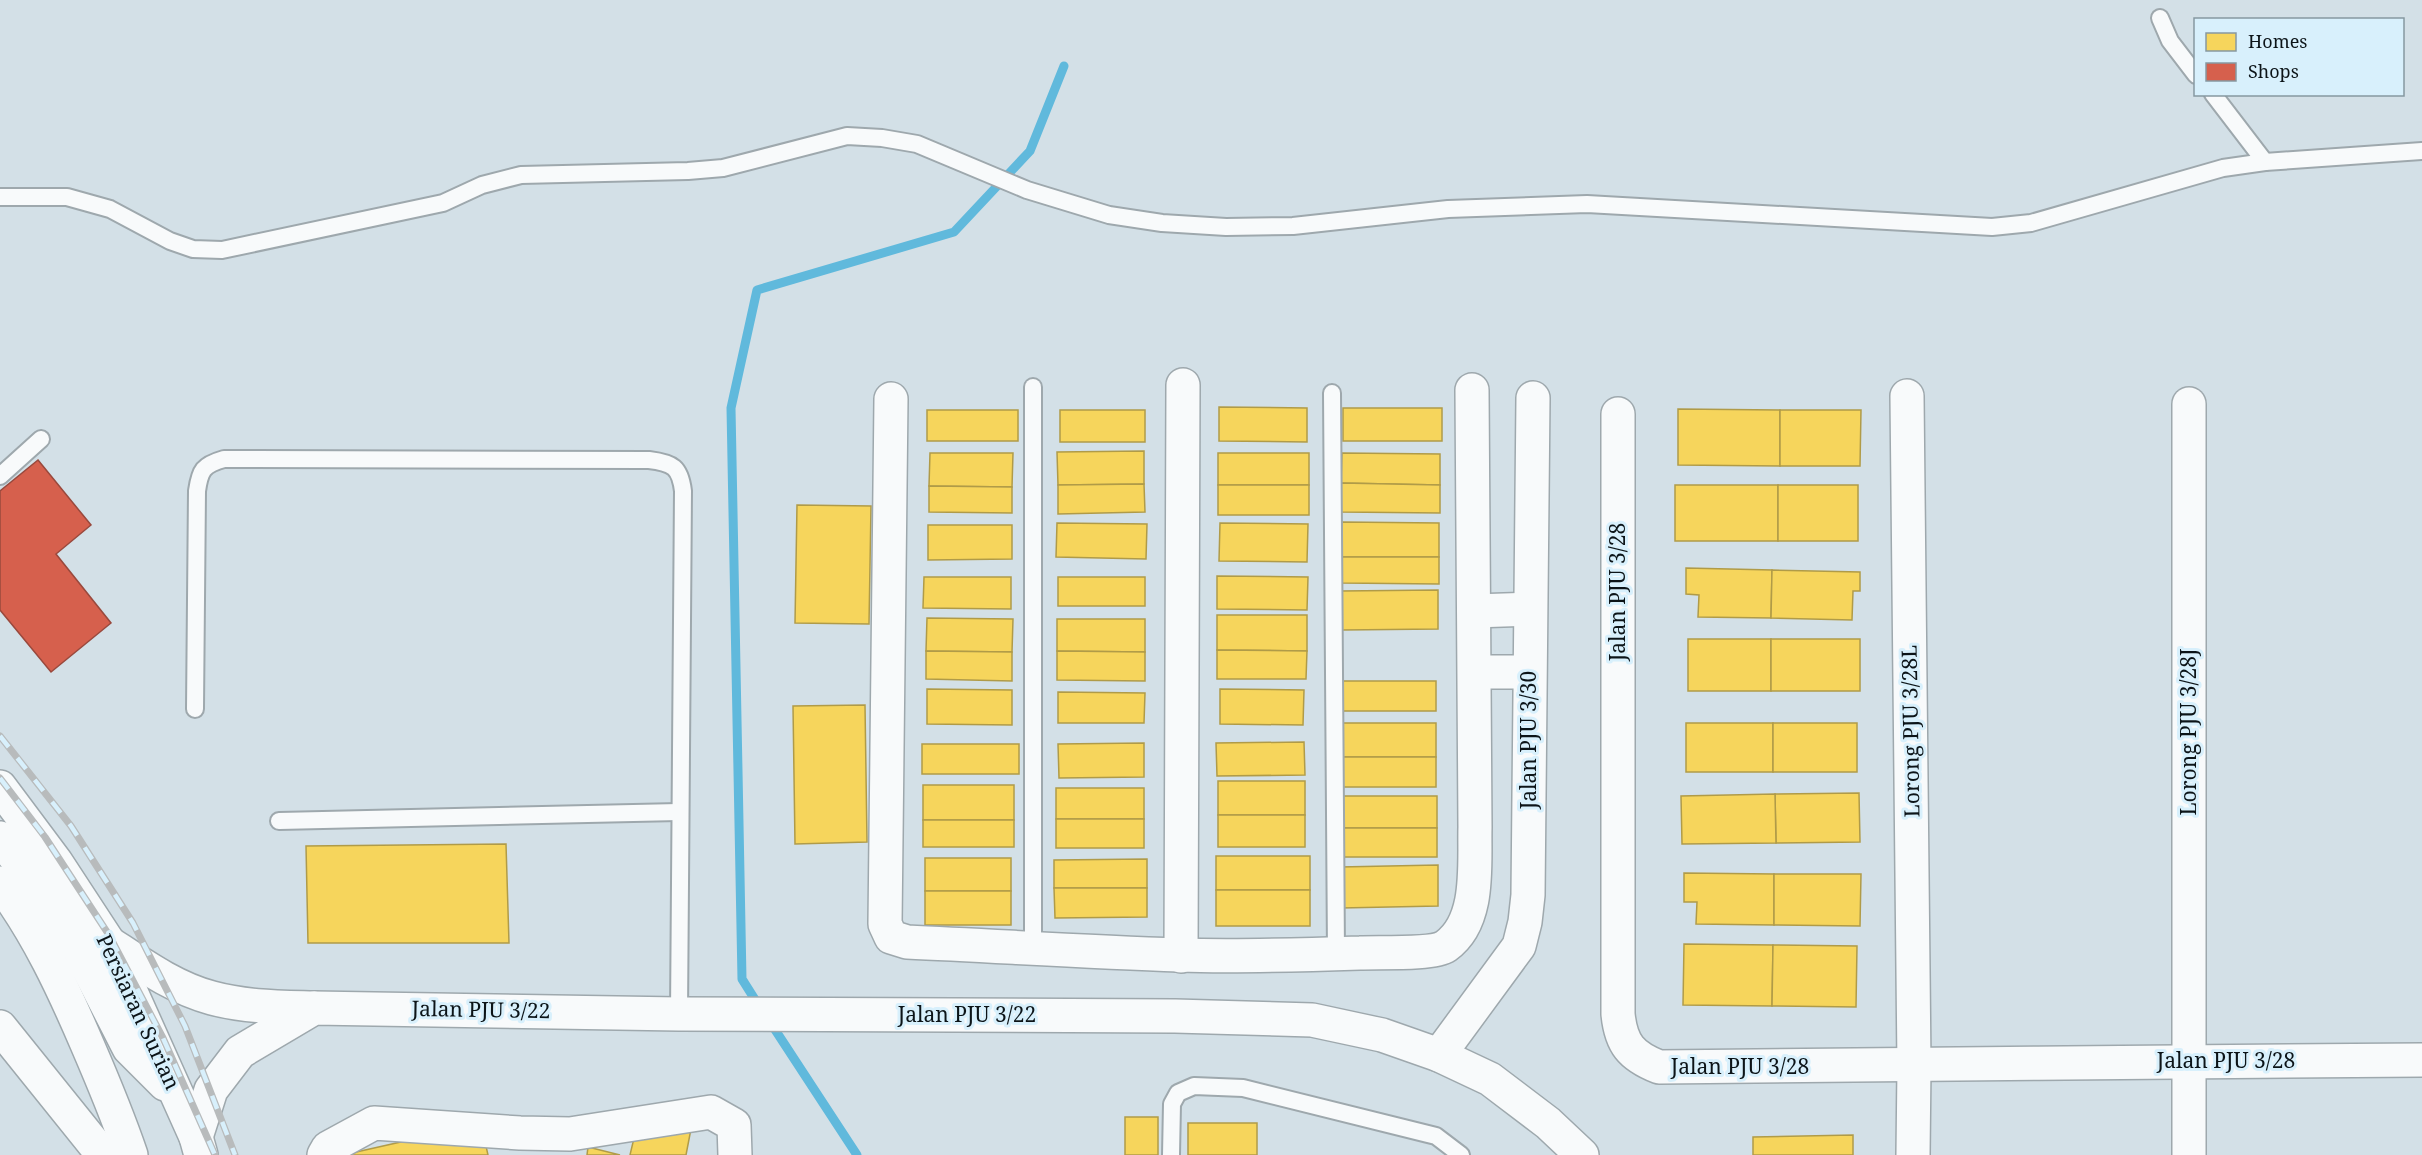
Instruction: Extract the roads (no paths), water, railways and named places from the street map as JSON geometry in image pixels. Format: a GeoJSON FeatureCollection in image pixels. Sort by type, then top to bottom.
{"type":"FeatureCollection","features":[{"type":"Feature","properties":{"kind":"street"},"geometry":{"type":"LineString","coordinates":[[1181,956],[1183,385]]}},
{"type":"Feature","properties":{"kind":"street"},"geometry":{"type":"LineString","coordinates":[[891,399],[885,924],[891,937],[907,942],[1181,956],[1336,954],[1424,951],[1444,947],[1460,931],[1474,885],[1472,390]]}},
{"type":"Feature","properties":{"kind":"street","name":"Lorong PJU 3/28L"},"geometry":{"type":"LineString","coordinates":[[1908,396],[1913,1155]]}},
{"type":"Feature","properties":{"kind":"street","name":"Jalan PJU 3/30"},"geometry":{"type":"LineString","coordinates":[[1439,1055],[1519,946],[1525,921],[1528,895],[1533,398]]}},
{"type":"Feature","properties":{"kind":"street","name":"Lorong PJU 3/28J"},"geometry":{"type":"LineString","coordinates":[[2188,404],[2189,1155]]}},
{"type":"Feature","properties":{"kind":"street","name":"Jalan PJU 3/28"},"geometry":{"type":"LineString","coordinates":[[1618,414],[1620,1032],[1628,1048],[1642,1060],[1659,1067],[1914,1066],[2190,1060],[2422,1060]]}},
{"type":"Feature","properties":{"kind":"street"},"geometry":{"type":"LineString","coordinates":[[1474,611],[1530,609]]}},
{"type":"Feature","properties":{"kind":"street"},"geometry":{"type":"LineString","coordinates":[[1474,672],[1529,672]]}},
{"type":"Feature","properties":{"kind":"street","name":"Persiaran Surian"},"geometry":{"type":"LineString","coordinates":[[0,787],[56,862],[109,943],[199,1146]]}},
{"type":"Feature","properties":{"kind":"street"},"geometry":{"type":"LineString","coordinates":[[0,838],[35,882],[86,964],[129,1048],[178,1098]]}},
{"type":"Feature","properties":{"kind":"street"},"geometry":{"type":"LineString","coordinates":[[0,883],[15,902],[62,985],[118,1116],[131,1155]]}},
{"type":"Feature","properties":{"kind":"street","name":"Jalan PJU 3/22"},"geometry":{"type":"LineString","coordinates":[[109,943],[159,976],[210,998],[252,1006],[679,1014],[1163,1016],[1312,1020],[1382,1035],[1439,1055],[1490,1079],[1548,1123],[1582,1155]]}},
{"type":"Feature","properties":{"kind":"street"},"geometry":{"type":"LineString","coordinates":[[199,1146],[211,1090],[240,1052],[314,1008]]}},
{"type":"Feature","properties":{"kind":"street"},"geometry":{"type":"LineString","coordinates":[[0,1027],[103,1155]]}},
{"type":"Feature","properties":{"kind":"street"},"geometry":{"type":"LineString","coordinates":[[324,1155],[328,1148],[375,1123],[520,1133],[570,1134],[711,1112],[734,1125],[735,1155]]}},
{"type":"Feature","properties":{"kind":"lane"},"geometry":{"type":"LineString","coordinates":[[2160,18],[2170,41],[2194,72]]}},
{"type":"Feature","properties":{"kind":"lane"},"geometry":{"type":"LineString","coordinates":[[2215,96],[2265,162]]}},
{"type":"Feature","properties":{"kind":"lane"},"geometry":{"type":"LineString","coordinates":[[0,197],[67,197],[110,209],[170,241],[193,249],[222,250],[443,203],[502,178],[521,175],[723,168],[847,136],[882,138],[917,144],[1027,190],[1109,215],[1162,223],[1226,227],[1293,226],[1448,209],[1587,204],[1992,227],[2031,223],[2223,168],[2265,162],[2422,151]]}},
{"type":"Feature","properties":{"kind":"lane"},"geometry":{"type":"LineString","coordinates":[[1033,387],[1033,948]]}},
{"type":"Feature","properties":{"kind":"lane"},"geometry":{"type":"LineString","coordinates":[[1332,393],[1336,954]]}},
{"type":"Feature","properties":{"kind":"lane"},"geometry":{"type":"LineString","coordinates":[[0,476],[41,439]]}},
{"type":"Feature","properties":{"kind":"lane"},"geometry":{"type":"LineString","coordinates":[[195,709],[197,491],[199,475],[209,463],[224,459],[664,461],[675,466],[681,478],[683,491],[679,1014]]}},
{"type":"Feature","properties":{"kind":"lane"},"geometry":{"type":"LineString","coordinates":[[279,821],[679,812]]}},
{"type":"Feature","properties":{"kind":"lane"},"geometry":{"type":"LineString","coordinates":[[1171,1155],[1172,1104],[1178,1094],[1194,1086],[1214,1086],[1243,1088],[1436,1136],[1461,1155]]}},
{"type":"Feature","properties":{"kind":"waterway"},"geometry":{"type":"LineString","coordinates":[[759,1006],[742,979],[731,408],[757,290],[954,232],[1030,151],[1064,66]]}},
{"type":"Feature","properties":{"kind":"waterway"},"geometry":{"type":"LineString","coordinates":[[770,1022],[857,1155]]}},
{"type":"Feature","properties":{"kind":"railway"},"geometry":{"type":"LineString","coordinates":[[0,736],[71,826],[133,923],[185,1026],[235,1155]]}},
{"type":"Feature","properties":{"kind":"railway"},"geometry":{"type":"LineString","coordinates":[[0,778],[45,837],[109,935],[163,1038],[215,1155]]}}]}
